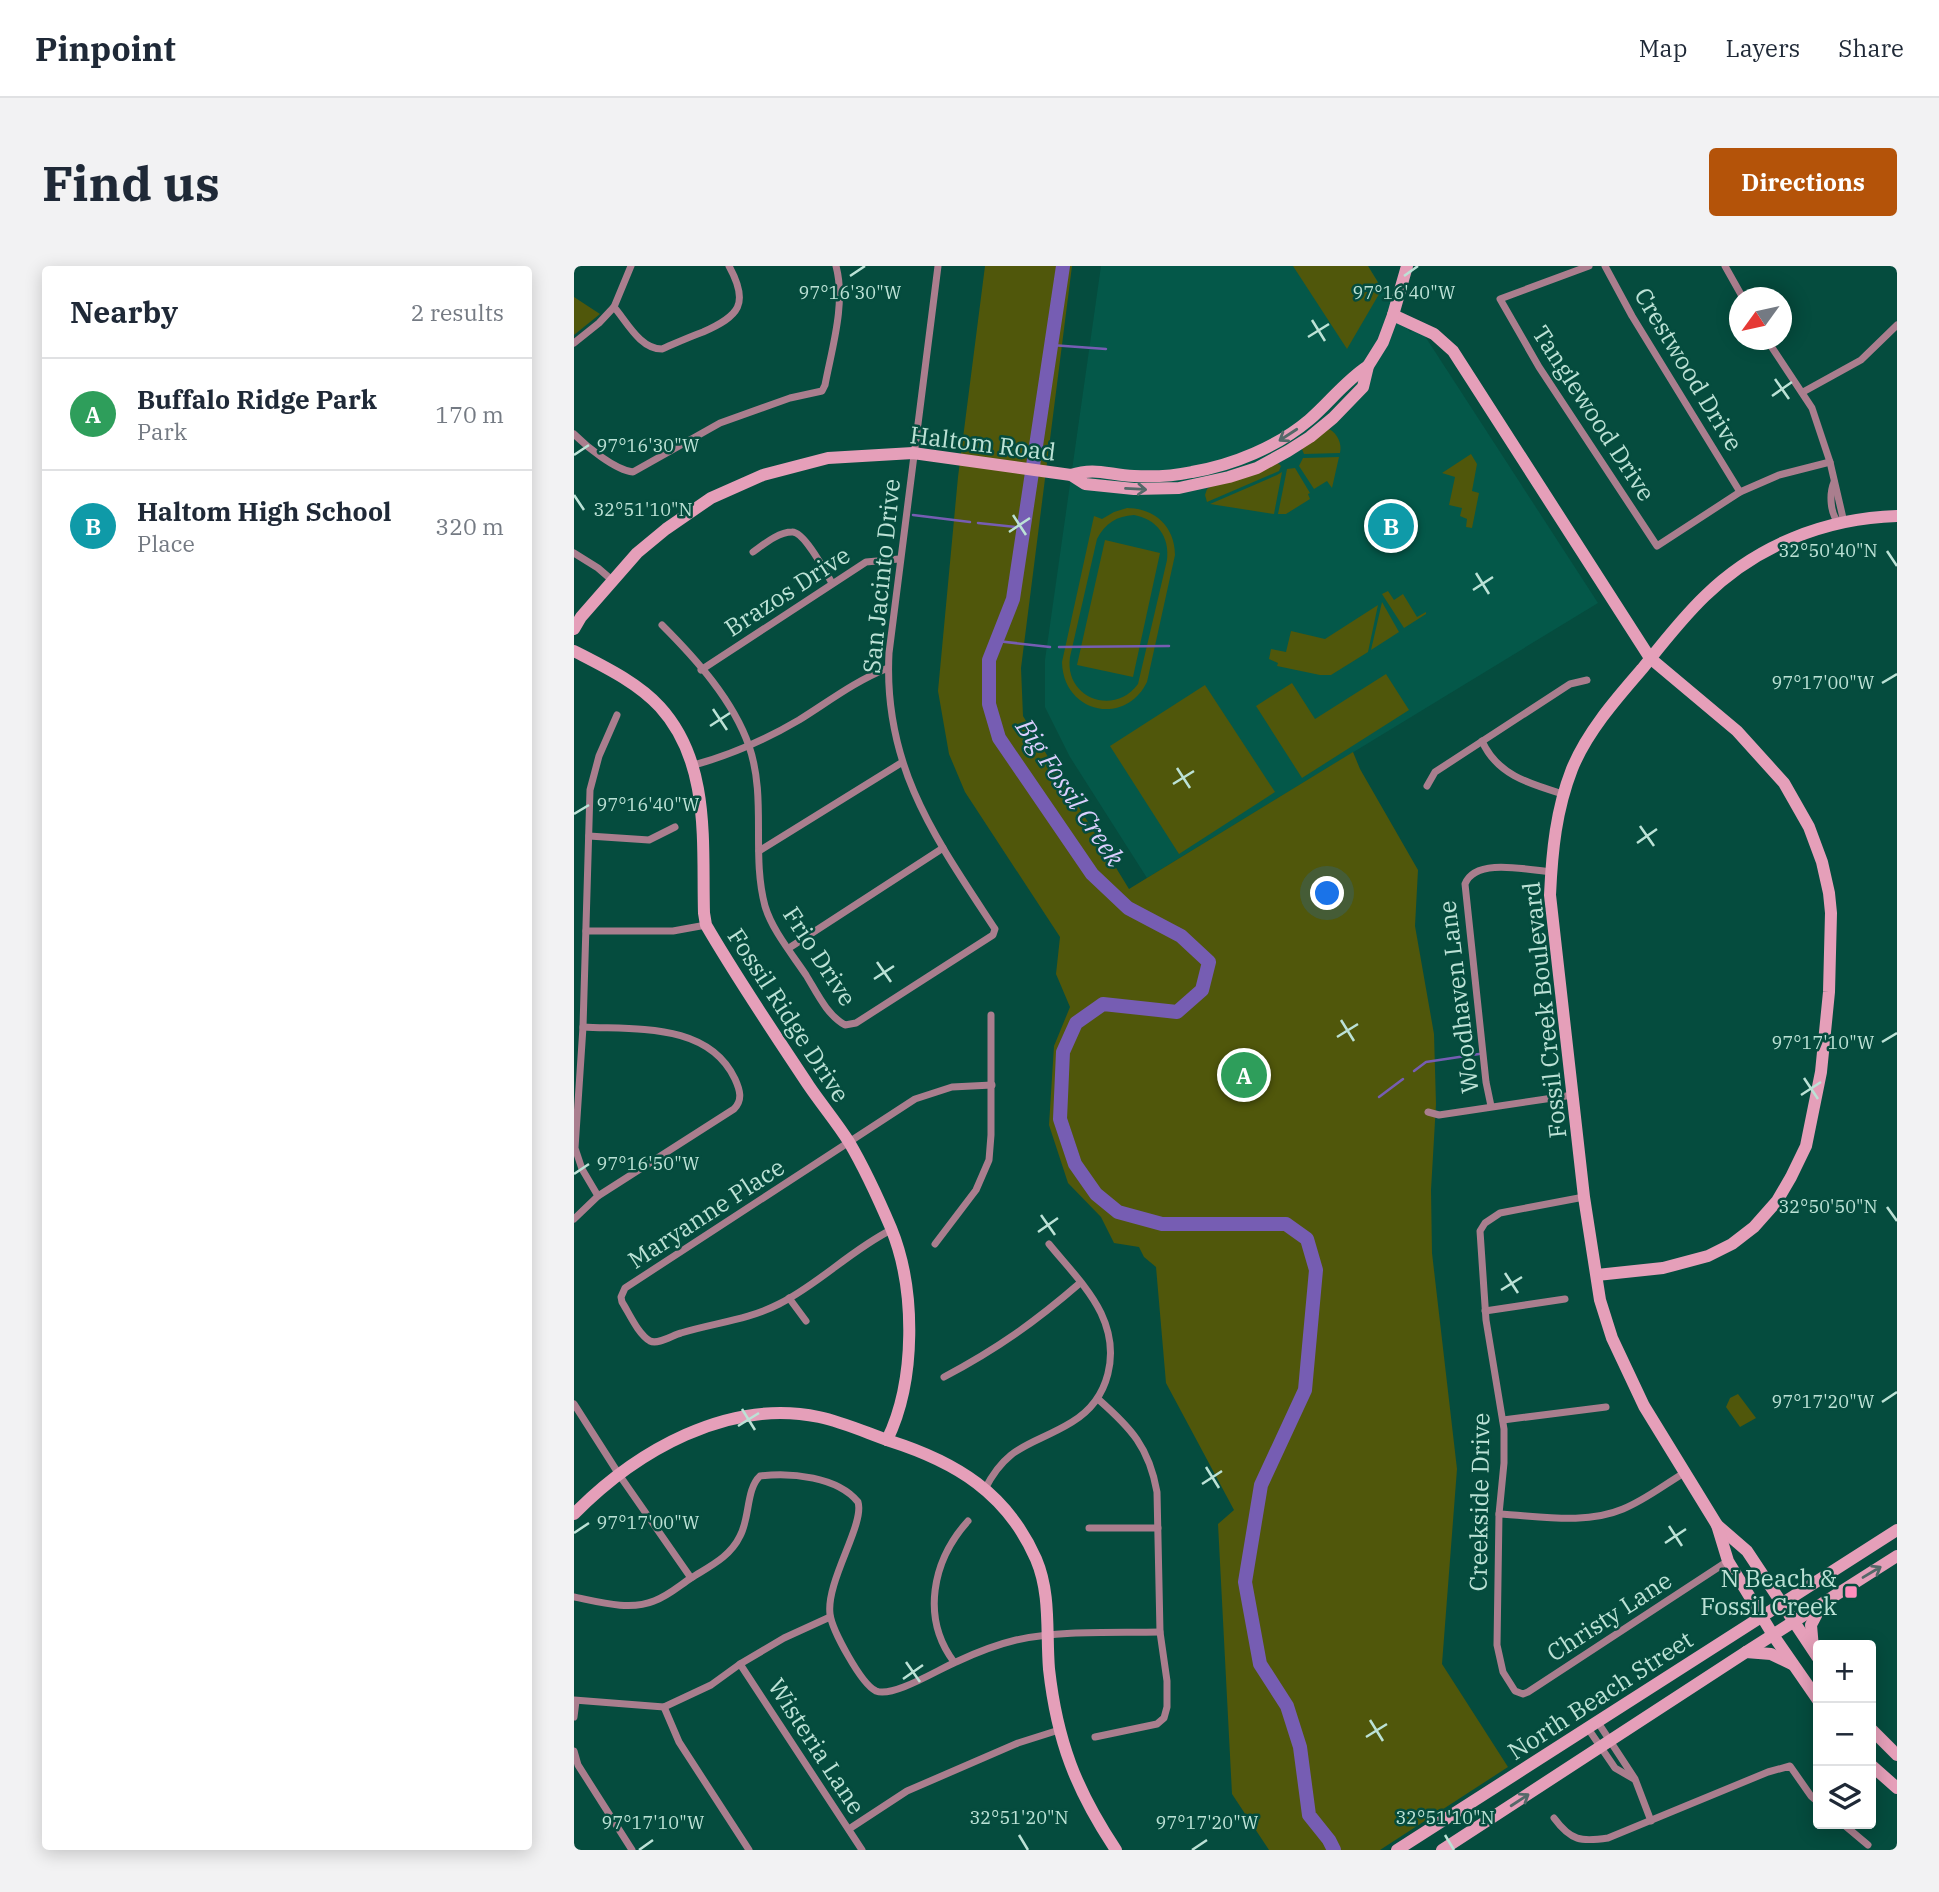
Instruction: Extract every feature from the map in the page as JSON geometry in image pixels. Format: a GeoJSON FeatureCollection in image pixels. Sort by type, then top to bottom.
{"type":"FeatureCollection","features":[{"type":"Feature","properties":{"kind":"main road","name":"Haltom Road"},"geometry":{"type":"LineString","coordinates":[[1190,477],[1257,468],[1310,437],[1333,418],[1363,387],[1368,366],[1383,341],[1393,315],[1407,266]]}},
{"type":"Feature","properties":{"kind":"main road"},"geometry":{"type":"LineString","coordinates":[[1393,315],[1434,334],[1453,351],[1650,658],[1738,731],[1773,768],[1809,827],[1822,862],[1831,913],[1829,992],[1821,1072],[1805,1146],[1791,1177],[1777,1201],[1754,1227],[1732,1244],[1708,1256],[1663,1268],[1597,1275]]}},
{"type":"Feature","properties":{"kind":"main road","name":"Haltom Road"},"geometry":{"type":"LineString","coordinates":[[574,629],[581,617],[636,553],[666,528],[711,498],[747,480],[828,458],[914,453],[1071,475],[1085,484],[1161,490],[1271,445],[1309,420],[1352,376],[1368,366]]}},
{"type":"Feature","properties":{"kind":"main road"},"geometry":{"type":"LineString","coordinates":[[1324,406],[1333,418]]}},
{"type":"Feature","properties":{"kind":"main road","name":"Fossil Creek Boulevard"},"geometry":{"type":"LineString","coordinates":[[1813,1693],[1773,1635],[1728,1561],[1717,1525],[1644,1406],[1612,1338],[1600,1300],[1584,1197],[1550,895],[1551,872],[1555,831],[1563,794],[1585,743],[1650,658],[1703,597],[1732,572],[1771,547],[1839,523],[1879,516],[1897,516]]}},
{"type":"Feature","properties":{"kind":"main road","name":"Fossil Ridge Drive"},"geometry":{"type":"LineString","coordinates":[[574,650],[635,686],[660,707],[677,732],[694,765],[701,807],[706,925],[769,1026],[849,1143],[891,1230],[901,1261],[906,1294],[910,1357],[898,1413],[887,1440]]}},
{"type":"Feature","properties":{"kind":"main road"},"geometry":{"type":"LineString","coordinates":[[574,1514],[620,1476],[664,1445],[709,1425],[760,1414],[819,1417],[934,1457],[956,1468],[985,1489],[1008,1511],[1035,1558],[1044,1590],[1049,1665],[1059,1730],[1076,1782],[1116,1850]]}},
{"type":"Feature","properties":{"kind":"main road","name":"Fossil Creek Boulevard"},"geometry":{"type":"LineString","coordinates":[[1717,1525],[1747,1552],[1813,1651]]}},
{"type":"Feature","properties":{"kind":"main road","name":"North Beach Street"},"geometry":{"type":"LineString","coordinates":[[1397,1850],[1897,1530]]}},
{"type":"Feature","properties":{"kind":"main road","name":"North Beach Street"},"geometry":{"type":"LineString","coordinates":[[1449,1848],[1897,1556]]}},
{"type":"Feature","properties":{"kind":"main road"},"geometry":{"type":"LineString","coordinates":[[1813,1646],[1810,1637],[1811,1625],[1823,1604]]}},
{"type":"Feature","properties":{"kind":"main road"},"geometry":{"type":"LineString","coordinates":[[1746,1652],[1771,1654],[1794,1665]]}},
{"type":"Feature","properties":{"kind":"main road"},"geometry":{"type":"LineString","coordinates":[[1876,1733],[1897,1755]]}},
{"type":"Feature","properties":{"kind":"main road"},"geometry":{"type":"LineString","coordinates":[[1872,1766],[1897,1788]]}},
{"type":"Feature","properties":{"kind":"street"},"geometry":{"type":"LineString","coordinates":[[574,343],[599,323],[614,306],[631,266]]}},
{"type":"Feature","properties":{"kind":"street"},"geometry":{"type":"LineString","coordinates":[[614,306],[645,345],[662,349],[730,319],[738,310],[741,296],[739,286],[729,266]]}},
{"type":"Feature","properties":{"kind":"street"},"geometry":{"type":"LineString","coordinates":[[574,434],[584,444],[623,470],[633,472],[720,423],[780,401],[822,391],[832,347],[838,300],[839,278],[836,266]]}},
{"type":"Feature","properties":{"kind":"street","name":"San Jacinto Drive"},"geometry":{"type":"LineString","coordinates":[[938,266],[899,559],[888,668],[889,698],[901,763],[923,813],[995,929]]}},
{"type":"Feature","properties":{"kind":"street","name":"Tanglewood Drive"},"geometry":{"type":"LineString","coordinates":[[1590,266],[1500,299],[1539,367],[1657,546],[1740,492]]}},
{"type":"Feature","properties":{"kind":"street","name":"Crestwood Drive"},"geometry":{"type":"LineString","coordinates":[[1605,266],[1632,316],[1740,492]]}},
{"type":"Feature","properties":{"kind":"street"},"geometry":{"type":"LineString","coordinates":[[1725,266],[1737,287]]}},
{"type":"Feature","properties":{"kind":"street"},"geometry":{"type":"LineString","coordinates":[[1803,392],[1861,360],[1897,325]]}},
{"type":"Feature","properties":{"kind":"street"},"geometry":{"type":"LineString","coordinates":[[1774,350],[1812,408],[1843,518],[1839,523]]}},
{"type":"Feature","properties":{"kind":"street"},"geometry":{"type":"LineString","coordinates":[[1740,492],[1779,475],[1829,462]]}},
{"type":"Feature","properties":{"kind":"street"},"geometry":{"type":"LineString","coordinates":[[753,552],[773,539],[792,532],[797,533],[832,583]]}},
{"type":"Feature","properties":{"kind":"street"},"geometry":{"type":"LineString","coordinates":[[574,553],[613,581]]}},
{"type":"Feature","properties":{"kind":"street","name":"Brazos Drive"},"geometry":{"type":"LineString","coordinates":[[701,670],[866,562],[899,559]]}},
{"type":"Feature","properties":{"kind":"street","name":"Frio Drive"},"geometry":{"type":"LineString","coordinates":[[662,625],[684,647],[731,709],[749,747],[757,778],[759,874],[765,906],[825,1007],[837,1021],[845,1025],[862,1019],[977,947],[993,935],[995,929]]}},
{"type":"Feature","properties":{"kind":"street"},"geometry":{"type":"LineString","coordinates":[[694,765],[749,747],[796,722],[856,682],[888,668]]}},
{"type":"Feature","properties":{"kind":"street"},"geometry":{"type":"LineString","coordinates":[[1427,786],[1435,772],[1570,684],[1587,680]]}},
{"type":"Feature","properties":{"kind":"street"},"geometry":{"type":"LineString","coordinates":[[598,1196],[582,1169],[575,1148],[583,1027],[590,790],[617,715]]}},
{"type":"Feature","properties":{"kind":"street"},"geometry":{"type":"LineString","coordinates":[[1482,741],[1496,764],[1513,776],[1563,794]]}},
{"type":"Feature","properties":{"kind":"street"},"geometry":{"type":"LineString","coordinates":[[759,851],[901,763]]}},
{"type":"Feature","properties":{"kind":"street"},"geometry":{"type":"LineString","coordinates":[[589,836],[649,840],[676,827]]}},
{"type":"Feature","properties":{"kind":"street"},"geometry":{"type":"LineString","coordinates":[[789,948],[943,848]]}},
{"type":"Feature","properties":{"kind":"street","name":"Woodhaven Lane"},"geometry":{"type":"LineString","coordinates":[[1491,1107],[1465,884],[1472,873],[1487,867],[1551,872]]}},
{"type":"Feature","properties":{"kind":"street"},"geometry":{"type":"LineString","coordinates":[[586,931],[673,932],[706,925]]}},
{"type":"Feature","properties":{"kind":"street"},"geometry":{"type":"LineString","coordinates":[[935,1244],[976,1190],[986,1171],[991,1135],[991,1015]]}},
{"type":"Feature","properties":{"kind":"street"},"geometry":{"type":"LineString","coordinates":[[577,1216],[598,1196],[734,1109],[739,1104],[740,1097],[734,1076],[722,1060],[704,1045],[693,1040],[669,1032],[583,1027]]}},
{"type":"Feature","properties":{"kind":"street","name":"Maryanne Place"},"geometry":{"type":"LineString","coordinates":[[891,1230],[852,1253],[789,1298],[766,1310],[655,1342],[648,1340],[640,1330],[621,1297],[625,1288],[881,1121],[929,1093],[952,1087],[992,1085]]}},
{"type":"Feature","properties":{"kind":"street"},"geometry":{"type":"LineString","coordinates":[[1428,1112],[1439,1115],[1573,1096]]}},
{"type":"Feature","properties":{"kind":"street","name":"Creekside Drive"},"geometry":{"type":"LineString","coordinates":[[1511,1686],[1503,1672],[1497,1645],[1499,1514],[1504,1462],[1503,1420],[1485,1311],[1480,1231],[1494,1215],[1584,1197]]}},
{"type":"Feature","properties":{"kind":"street"},"geometry":{"type":"LineString","coordinates":[[985,1489],[994,1470],[1014,1451],[1073,1422],[1098,1399],[1106,1383],[1110,1363],[1108,1335],[1100,1310],[1049,1244]]}},
{"type":"Feature","properties":{"kind":"street"},"geometry":{"type":"LineString","coordinates":[[944,1377],[1010,1339],[1036,1321],[1080,1283]]}},
{"type":"Feature","properties":{"kind":"street"},"geometry":{"type":"LineString","coordinates":[[789,1298],[806,1321]]}},
{"type":"Feature","properties":{"kind":"street"},"geometry":{"type":"LineString","coordinates":[[1485,1311],[1565,1299]]}},
{"type":"Feature","properties":{"kind":"street"},"geometry":{"type":"LineString","coordinates":[[1095,1737],[1148,1728],[1164,1718],[1167,1707],[1167,1681],[1160,1632],[1157,1492],[1148,1457],[1137,1437],[1098,1399]]}},
{"type":"Feature","properties":{"kind":"street"},"geometry":{"type":"LineString","coordinates":[[574,1404],[691,1578]]}},
{"type":"Feature","properties":{"kind":"street"},"geometry":{"type":"LineString","coordinates":[[1503,1420],[1606,1407]]}},
{"type":"Feature","properties":{"kind":"street"},"geometry":{"type":"LineString","coordinates":[[1499,1514],[1595,1517],[1634,1504],[1684,1473]]}},
{"type":"Feature","properties":{"kind":"street"},"geometry":{"type":"LineString","coordinates":[[574,1597],[640,1605],[665,1595],[709,1568],[735,1545],[746,1523],[754,1481],[760,1476],[795,1476],[826,1482],[851,1493],[860,1508],[839,1568],[830,1605],[830,1617],[854,1667],[877,1691],[904,1686],[954,1662],[1006,1643],[1048,1635],[1160,1632]]}},
{"type":"Feature","properties":{"kind":"street"},"geometry":{"type":"LineString","coordinates":[[954,1662],[934,1621],[934,1596],[941,1567],[960,1530],[968,1521]]}},
{"type":"Feature","properties":{"kind":"street"},"geometry":{"type":"LineString","coordinates":[[1088,1528],[1158,1528]]}},
{"type":"Feature","properties":{"kind":"street","name":"Christy Lane"},"geometry":{"type":"LineString","coordinates":[[1511,1686],[1523,1694],[1528,1692],[1728,1561]]}},
{"type":"Feature","properties":{"kind":"street"},"geometry":{"type":"LineString","coordinates":[[574,1717],[575,1700],[664,1707],[711,1685],[740,1664],[793,1633],[830,1617]]}},
{"type":"Feature","properties":{"kind":"street","name":"Wisteria Lane"},"geometry":{"type":"LineString","coordinates":[[740,1664],[862,1850]]}},
{"type":"Feature","properties":{"kind":"street"},"geometry":{"type":"LineString","coordinates":[[664,1707],[679,1742],[749,1850]]}},
{"type":"Feature","properties":{"kind":"street"},"geometry":{"type":"LineString","coordinates":[[1592,1724],[1635,1779],[1651,1821]]}},
{"type":"Feature","properties":{"kind":"street"},"geometry":{"type":"LineString","coordinates":[[849,1829],[907,1791],[1018,1743],[1059,1730]]}},
{"type":"Feature","properties":{"kind":"street"},"geometry":{"type":"LineString","coordinates":[[1605,1744],[1615,1768],[1635,1779]]}},
{"type":"Feature","properties":{"kind":"street"},"geometry":{"type":"LineString","coordinates":[[574,1751],[578,1765],[632,1850]]}},
{"type":"Feature","properties":{"kind":"street"},"geometry":{"type":"LineString","coordinates":[[1554,1818],[1564,1832],[1586,1841],[1608,1838],[1768,1772],[1790,1766],[1813,1798]]}},
{"type":"Feature","properties":{"kind":"street"},"geometry":{"type":"LineString","coordinates":[[1849,1829],[1868,1845]]}},
{"type":"Feature","properties":{"kind":"shaded area"},"geometry":{"type":"Polygon","coordinates":[[[1101,266],[1368,266],[1410,332],[1419,327],[1598,603],[1147,878],[1070,757],[1045,707],[1045,660],[1101,266]]]}},
{"type":"Feature","properties":{"kind":"green space"},"geometry":{"type":"Polygon","coordinates":[[[985,266],[1072,266],[1021,668],[1023,716],[1129,889],[1353,752],[1418,870],[1415,926],[1434,1034],[1436,1104],[1431,1190],[1432,1253],[1457,1469],[1442,1664],[1508,1767],[1380,1850],[1269,1850],[1232,1794],[1218,1524],[1234,1510],[1166,1383],[1156,1267],[1144,1257],[1139,1247],[1114,1243],[1101,1217],[1068,1183],[1049,1125],[1054,1046],[1070,1007],[1056,974],[1060,937],[965,792],[949,754],[938,691],[958,477],[985,266]]]}},
{"type":"Feature","properties":{"kind":"green space"},"geometry":{"type":"Polygon","coordinates":[[[1293,266],[1368,266],[1382,289],[1347,349],[1293,266]]]}},
{"type":"Feature","properties":{"kind":"green space"},"geometry":{"type":"Polygon","coordinates":[[[574,297],[600,314],[574,335],[574,297]]]}},
{"type":"Feature","properties":{"kind":"green space"},"geometry":{"type":"Polygon","coordinates":[[[1329,429],[1339,440],[1340,453],[1304,454],[1301,447],[1329,429]]]}},
{"type":"Feature","properties":{"kind":"green space"},"geometry":{"type":"Polygon","coordinates":[[[1471,454],[1477,464],[1472,491],[1479,493],[1472,528],[1466,527],[1467,519],[1460,516],[1462,508],[1449,505],[1455,477],[1442,473],[1471,454]]]}},
{"type":"Feature","properties":{"kind":"green space"},"geometry":{"type":"Polygon","coordinates":[[[1339,457],[1332,488],[1327,481],[1314,489],[1299,466],[1303,458],[1339,457]]]}},
{"type":"Feature","properties":{"kind":"green space"},"geometry":{"type":"Polygon","coordinates":[[[1277,462],[1281,466],[1279,471],[1207,502],[1205,495],[1207,489],[1212,486],[1277,462]]]}},
{"type":"Feature","properties":{"kind":"green space"},"geometry":{"type":"Polygon","coordinates":[[[1295,468],[1310,493],[1310,499],[1286,514],[1278,514],[1287,469],[1295,468]]]}},
{"type":"Feature","properties":{"kind":"green space"},"geometry":{"type":"Polygon","coordinates":[[[1282,472],[1274,514],[1210,504],[1277,475],[1282,472]]]}},
{"type":"Feature","properties":{"kind":"green space"},"geometry":{"type":"Polygon","coordinates":[[[1127,508],[1154,515],[1167,528],[1175,555],[1147,682],[1137,696],[1125,705],[1111,709],[1084,703],[1073,693],[1065,679],[1062,662],[1094,516],[1102,519],[1127,508]],[[1134,515],[1117,519],[1104,529],[1097,539],[1070,657],[1070,671],[1075,683],[1083,692],[1104,701],[1128,694],[1138,684],[1167,560],[1166,544],[1160,530],[1142,517],[1134,515]]]}},
{"type":"Feature","properties":{"kind":"green space"},"geometry":{"type":"Polygon","coordinates":[[[1105,540],[1160,553],[1133,677],[1077,665],[1105,540]]]}},
{"type":"Feature","properties":{"kind":"green space"},"geometry":{"type":"Polygon","coordinates":[[[1388,591],[1394,600],[1403,594],[1417,617],[1426,614],[1404,628],[1382,594],[1388,591]]]}},
{"type":"Feature","properties":{"kind":"green space"},"geometry":{"type":"Polygon","coordinates":[[[1382,602],[1399,632],[1371,650],[1382,602]]]}},
{"type":"Feature","properties":{"kind":"green space"},"geometry":{"type":"Polygon","coordinates":[[[1378,605],[1368,652],[1331,675],[1277,666],[1278,663],[1269,659],[1271,649],[1286,652],[1291,631],[1325,639],[1378,605]]]}},
{"type":"Feature","properties":{"kind":"green space"},"geometry":{"type":"Polygon","coordinates":[[[1386,674],[1409,710],[1302,778],[1256,706],[1292,683],[1315,719],[1386,674]]]}},
{"type":"Feature","properties":{"kind":"green space"},"geometry":{"type":"Polygon","coordinates":[[[1205,685],[1275,792],[1179,854],[1110,746],[1205,685]]]}},
{"type":"Feature","properties":{"kind":"green space"},"geometry":{"type":"Polygon","coordinates":[[[1738,1394],[1756,1418],[1740,1427],[1726,1407],[1730,1398],[1738,1394]]]}},
{"type":"Feature","properties":{"kind":"waterway","name":"Big Fossil Creek"},"geometry":{"type":"LineString","coordinates":[[1063,266],[1013,599],[989,660],[989,704],[999,738],[1092,874],[1128,908],[1181,936],[1209,962],[1202,990],[1177,1012],[1103,1004],[1076,1023],[1063,1052],[1060,1119],[1075,1164],[1096,1194],[1118,1212],[1162,1224],[1286,1224],[1307,1239],[1316,1270],[1305,1390],[1261,1485],[1245,1582],[1260,1664],[1287,1706],[1300,1747],[1309,1815],[1334,1850]]}},
{"type":"Feature","properties":{"kind":"waterway"},"geometry":{"type":"LineString","coordinates":[[1051,345],[1106,349]]}},
{"type":"Feature","properties":{"kind":"waterway"},"geometry":{"type":"LineString","coordinates":[[913,515],[970,522]]}},
{"type":"Feature","properties":{"kind":"waterway"},"geometry":{"type":"LineString","coordinates":[[978,523],[1024,528]]}},
{"type":"Feature","properties":{"kind":"waterway"},"geometry":{"type":"LineString","coordinates":[[997,641],[1050,647]]}},
{"type":"Feature","properties":{"kind":"waterway"},"geometry":{"type":"LineString","coordinates":[[1059,647],[1169,646]]}},
{"type":"Feature","properties":{"kind":"waterway"},"geometry":{"type":"LineString","coordinates":[[1414,1071],[1426,1062],[1479,1054]]}},
{"type":"Feature","properties":{"kind":"waterway"},"geometry":{"type":"LineString","coordinates":[[1379,1097],[1403,1079]]}},
{"type":"Feature","properties":{"kind":"place","name":"Haltom High School"},"geometry":{"type":"Point","coordinates":[1391,526]}},
{"type":"Feature","properties":{"kind":"place","name":"Buffalo Ridge Park"},"geometry":{"type":"Point","coordinates":[1244,1075]}},
{"type":"Feature","properties":{"kind":"place","name":"N Beach & Fossil Creek"},"geometry":{"type":"Point","coordinates":[1851,1592]}}]}
